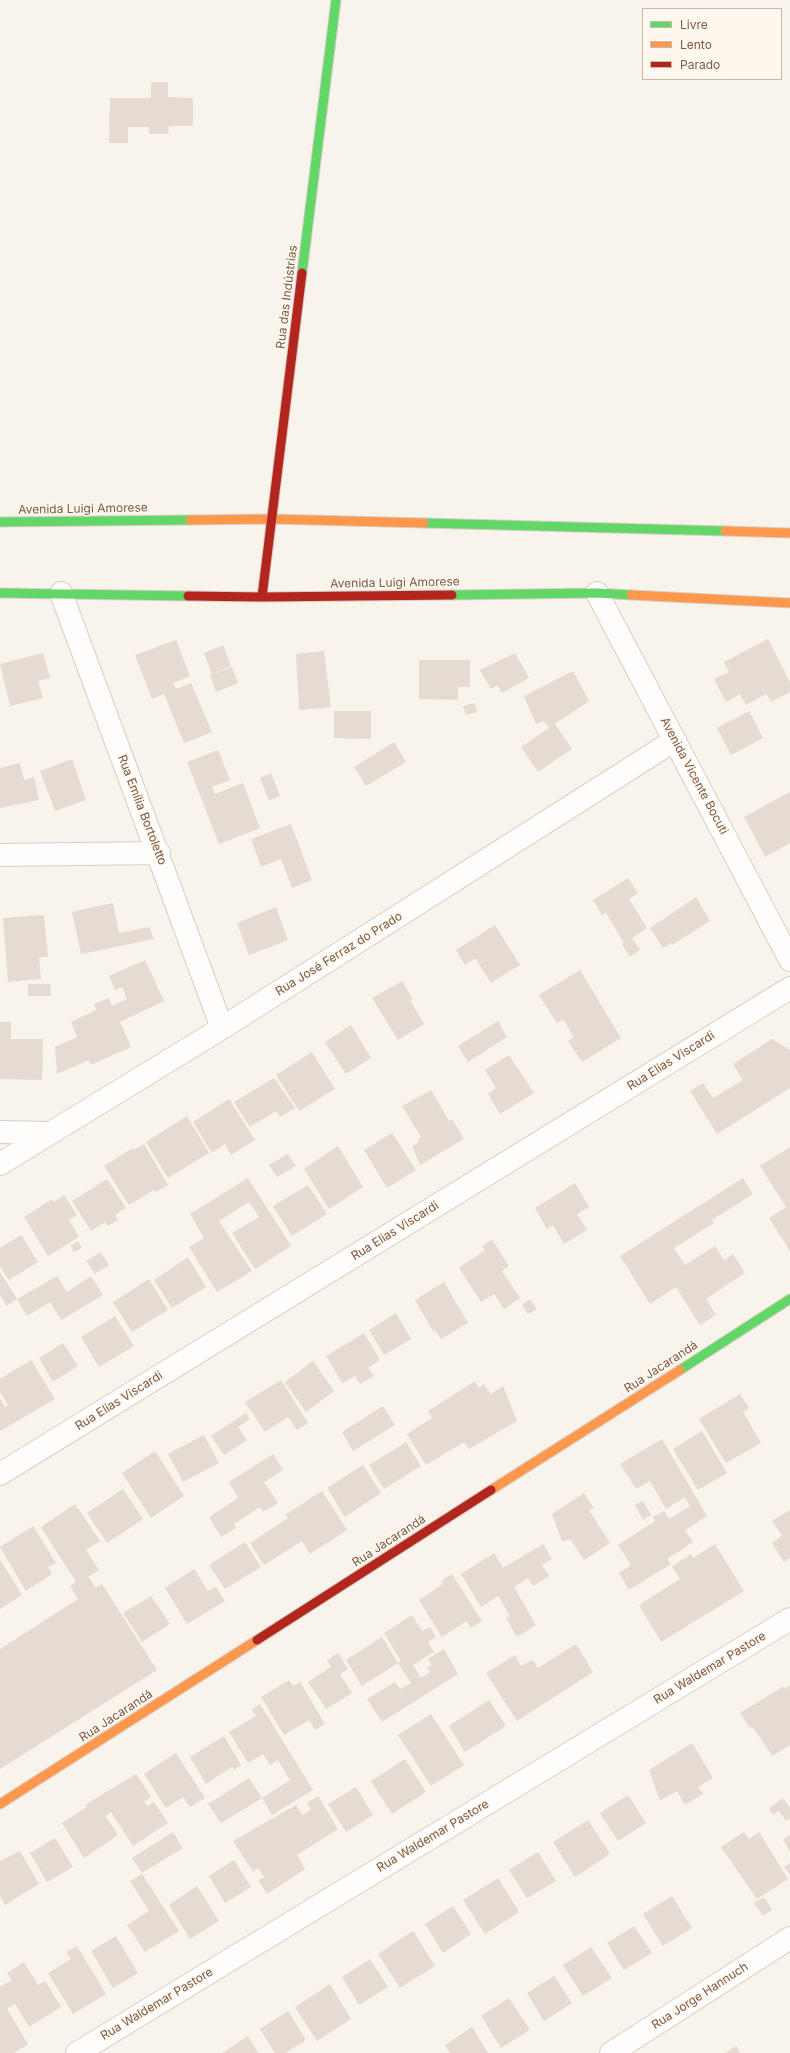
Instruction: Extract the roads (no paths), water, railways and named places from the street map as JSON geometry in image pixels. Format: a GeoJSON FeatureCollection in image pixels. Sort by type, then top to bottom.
{"type":"FeatureCollection","features":[{"type":"Feature","properties":{"kind":"street","name":"Rua das Indústrias"},"geometry":{"type":"LineString","coordinates":[[262,597],[336,0]]}},
{"type":"Feature","properties":{"kind":"street","name":"Avenida Luigi Amorese"},"geometry":{"type":"LineString","coordinates":[[0,522],[271,519],[790,533]]}},
{"type":"Feature","properties":{"kind":"street","name":"Avenida Luigi Amorese"},"geometry":{"type":"LineString","coordinates":[[0,593],[262,597],[597,593],[790,603]]}},
{"type":"Feature","properties":{"kind":"street","name":"Rua Emília Bortoletto"},"geometry":{"type":"LineString","coordinates":[[60,593],[159,853],[222,1028]]}},
{"type":"Feature","properties":{"kind":"street","name":"Avenida Vicente Bocuti"},"geometry":{"type":"LineString","coordinates":[[597,593],[790,960]]}},
{"type":"Feature","properties":{"kind":"street","name":"Rua José Ferraz do Prado"},"geometry":{"type":"LineString","coordinates":[[0,1164],[48,1133],[222,1028],[675,740]]}},
{"type":"Feature","properties":{"kind":"street"},"geometry":{"type":"LineString","coordinates":[[0,855],[159,853]]}},
{"type":"Feature","properties":{"kind":"street","name":"Rua Elias Viscardi"},"geometry":{"type":"LineString","coordinates":[[0,1474],[790,988]]}},
{"type":"Feature","properties":{"kind":"street"},"geometry":{"type":"LineString","coordinates":[[0,1132],[48,1133]]}},
{"type":"Feature","properties":{"kind":"street","name":"Rua Jacarandá"},"geometry":{"type":"LineString","coordinates":[[0,1804],[790,1299]]}},
{"type":"Feature","properties":{"kind":"street","name":"Rua Waldemar Pastore"},"geometry":{"type":"LineString","coordinates":[[77,2053],[790,1619]]}},
{"type":"Feature","properties":{"kind":"street","name":"Rua Jorge Hannuch"},"geometry":{"type":"LineString","coordinates":[[611,2053],[790,1938]]}}]}
